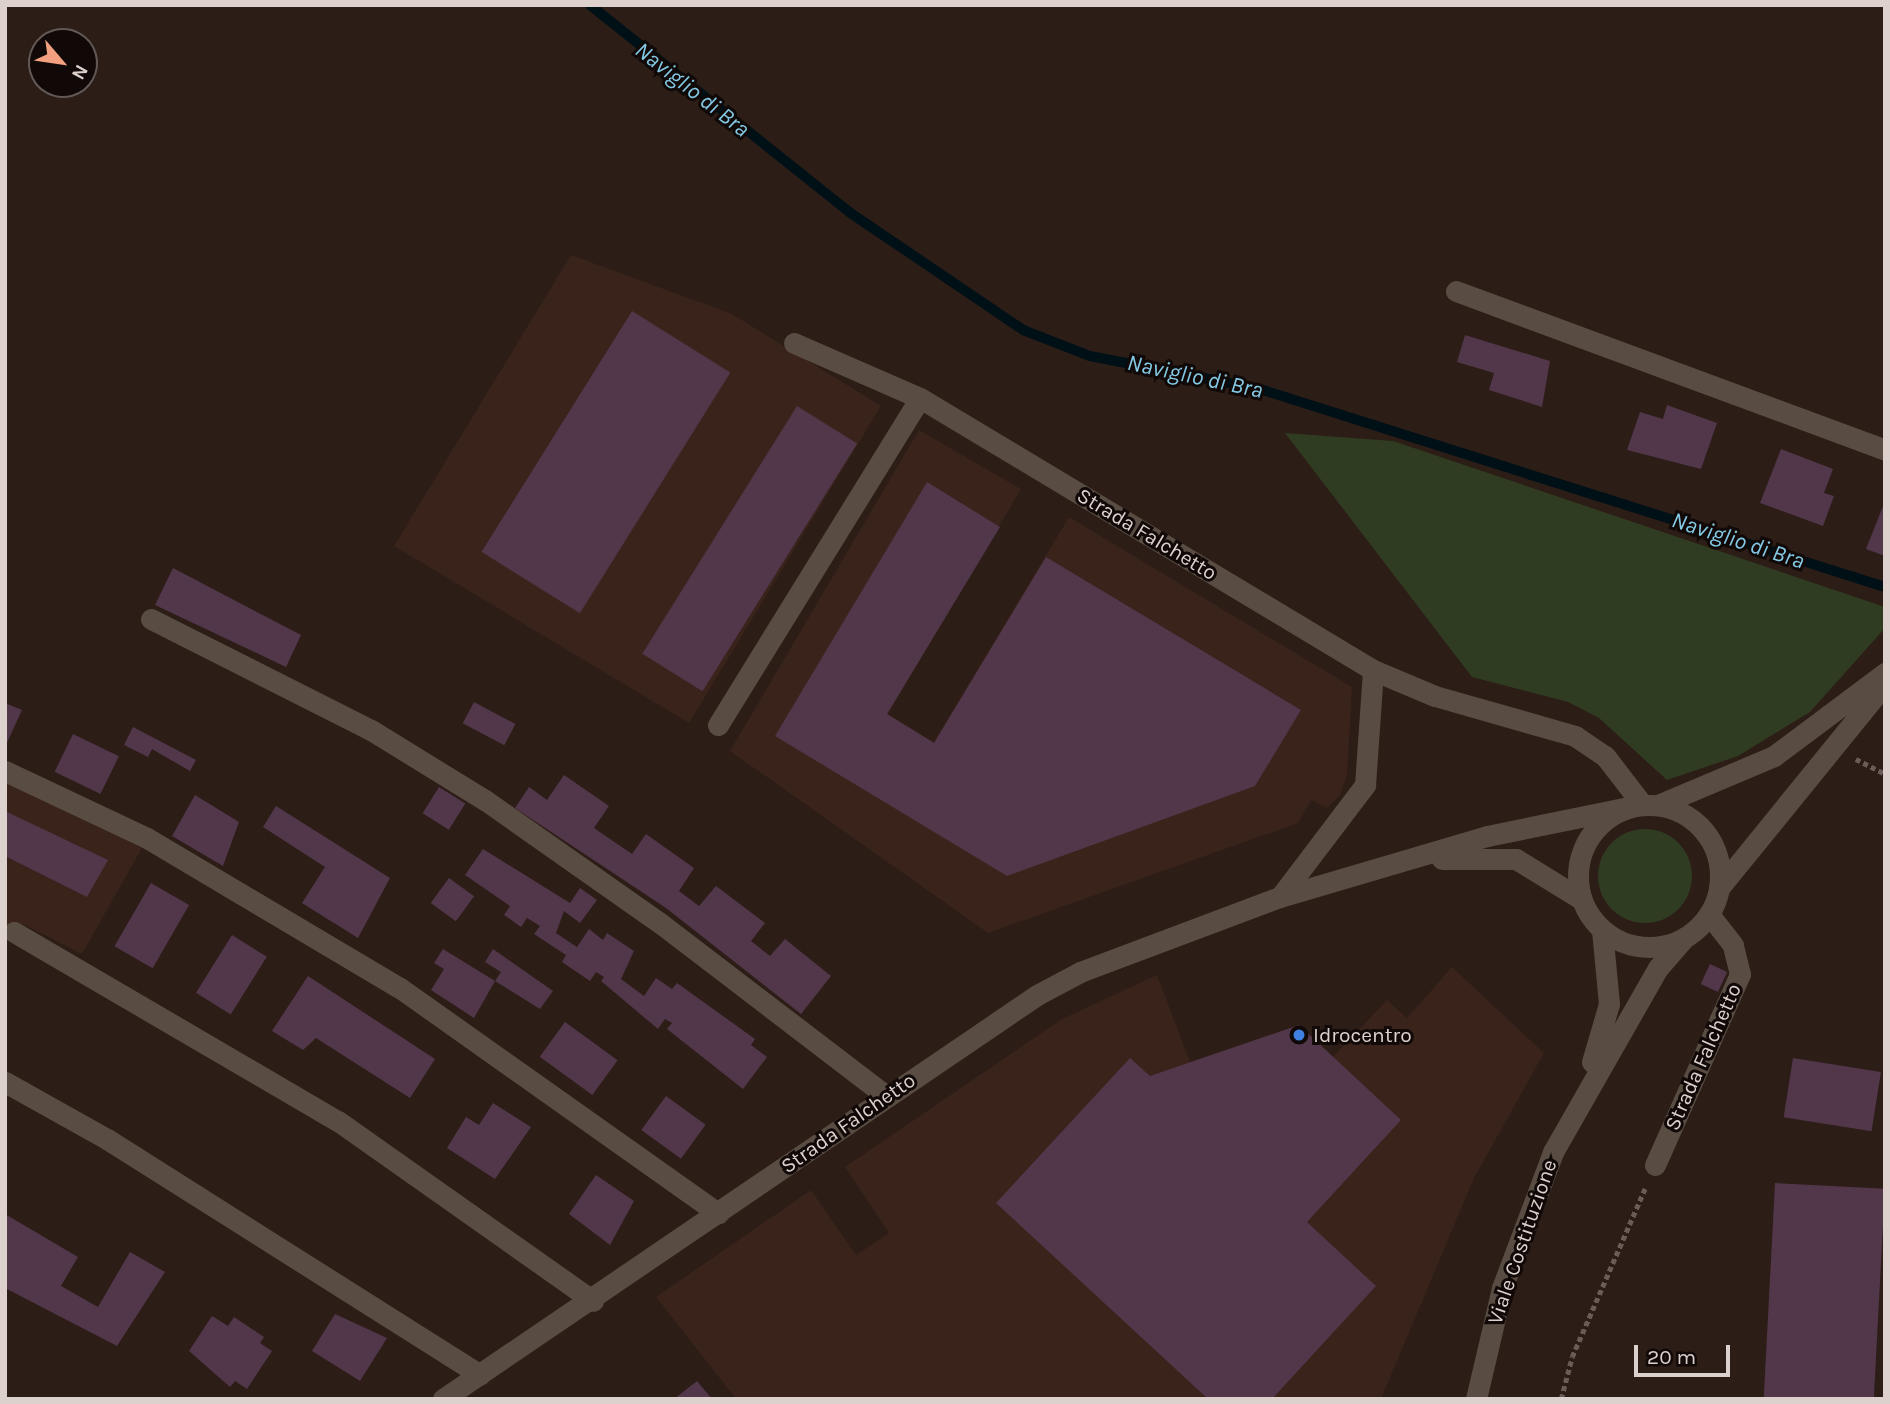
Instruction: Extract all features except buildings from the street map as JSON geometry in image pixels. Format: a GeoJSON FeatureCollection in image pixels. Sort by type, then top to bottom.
{"type":"FeatureCollection","features":[{"type":"Feature","properties":{"kind":"street"},"geometry":{"type":"LineString","coordinates":[[1457,291],[1885,450]]}},
{"type":"Feature","properties":{"kind":"street","name":"Strada Falchetto"},"geometry":{"type":"LineString","coordinates":[[794,343],[920,398],[1373,670],[1435,696],[1575,736],[1605,756],[1642,806]]}},
{"type":"Feature","properties":{"kind":"street"},"geometry":{"type":"LineString","coordinates":[[718,725],[920,398]]}},
{"type":"Feature","properties":{"kind":"street"},"geometry":{"type":"LineString","coordinates":[[151,620],[371,730],[485,800],[660,923],[886,1096]]}},
{"type":"Feature","properties":{"kind":"street"},"geometry":{"type":"LineString","coordinates":[[1280,897],[1365,785],[1373,670]]}},
{"type":"Feature","properties":{"kind":"street","name":"Strada Falchetto"},"geometry":{"type":"LineString","coordinates":[[443,1399],[593,1301],[886,1096],[1080,972],[1280,897],[1412,860],[1488,835],[1642,806],[1774,756],[1885,673]]}},
{"type":"Feature","properties":{"kind":"street"},"geometry":{"type":"LineString","coordinates":[[1719,888],[1718,860],[1706,833],[1677,810],[1642,806],[1589,835],[1577,878],[1581,900],[1602,930],[1642,947],[1684,938],[1709,914],[1719,888],[1836,749],[1885,684]]}},
{"type":"Feature","properties":{"kind":"street"},"geometry":{"type":"LineString","coordinates":[[5,771],[147,838],[400,988],[718,1213]]}},
{"type":"Feature","properties":{"kind":"street","name":"Strada Falchetto"},"geometry":{"type":"LineString","coordinates":[[1412,860],[1516,859],[1581,900]]}},
{"type":"Feature","properties":{"kind":"street","name":"Strada Falchetto"},"geometry":{"type":"LineString","coordinates":[[1655,1165],[1740,974],[1733,946],[1709,914]]}},
{"type":"Feature","properties":{"kind":"street","name":"Viale Costituzione"},"geometry":{"type":"LineString","coordinates":[[1584,1090],[1609,1004],[1602,930]]}},
{"type":"Feature","properties":{"kind":"street"},"geometry":{"type":"LineString","coordinates":[[14,932],[338,1121],[593,1301]]}},
{"type":"Feature","properties":{"kind":"street","name":"Viale Costituzione"},"geometry":{"type":"LineString","coordinates":[[1476,1399],[1529,1210],[1584,1090],[1658,968],[1684,938]]}},
{"type":"Feature","properties":{"kind":"street"},"geometry":{"type":"LineString","coordinates":[[5,1082],[107,1139],[480,1375]]}},
{"type":"Feature","properties":{"kind":"path"},"geometry":{"type":"LineString","coordinates":[[1836,749],[1885,774]]}},
{"type":"Feature","properties":{"kind":"path"},"geometry":{"type":"LineString","coordinates":[[1561,1399],[1572,1357],[1655,1165]]}},
{"type":"Feature","properties":{"kind":"shaded area"},"geometry":{"type":"Polygon","coordinates":[[[571,255],[732,314],[881,406],[689,723],[394,546],[571,255]]]}},
{"type":"Feature","properties":{"kind":"shaded area"},"geometry":{"type":"Polygon","coordinates":[[[919,430],[1021,489],[888,714],[934,742],[1069,517],[1352,687],[1347,775],[1340,795],[1327,808],[1311,800],[1298,823],[988,933],[730,751],[919,430]]]}},
{"type":"Feature","properties":{"kind":"shaded area"},"geometry":{"type":"Polygon","coordinates":[[[5,782],[142,848],[82,954],[23,924],[5,944],[5,782]]]}},
{"type":"Feature","properties":{"kind":"shaded area"},"geometry":{"type":"Polygon","coordinates":[[[1452,967],[1544,1053],[1474,1178],[1381,1399],[736,1399],[656,1297],[811,1190],[856,1255],[889,1233],[845,1167],[1062,1019],[1157,975],[1190,1062],[1299,1025],[1333,1057],[1387,1000],[1407,1018],[1452,967]]]}},
{"type":"Feature","properties":{"kind":"green space"},"geometry":{"type":"Polygon","coordinates":[[[1285,433],[1393,441],[1885,607],[1885,628],[1810,712],[1738,756],[1667,780],[1599,718],[1568,702],[1472,677],[1285,433]]]}},
{"type":"Feature","properties":{"kind":"green space"},"geometry":{"type":"Polygon","coordinates":[[[1645,829],[1663,833],[1678,843],[1688,858],[1692,876],[1688,894],[1678,909],[1663,919],[1645,923],[1627,919],[1612,909],[1602,894],[1598,876],[1602,858],[1612,843],[1627,833],[1645,829]]]}},
{"type":"Feature","properties":{"kind":"waterway","name":"Naviglio di Bra"},"geometry":{"type":"LineString","coordinates":[[590,5],[849,212],[1023,330],[1090,356],[1260,389],[1885,587]]}},
{"type":"Feature","properties":{"kind":"place","name":"Idrocentro"},"geometry":{"type":"Point","coordinates":[1299,1035]}}]}
